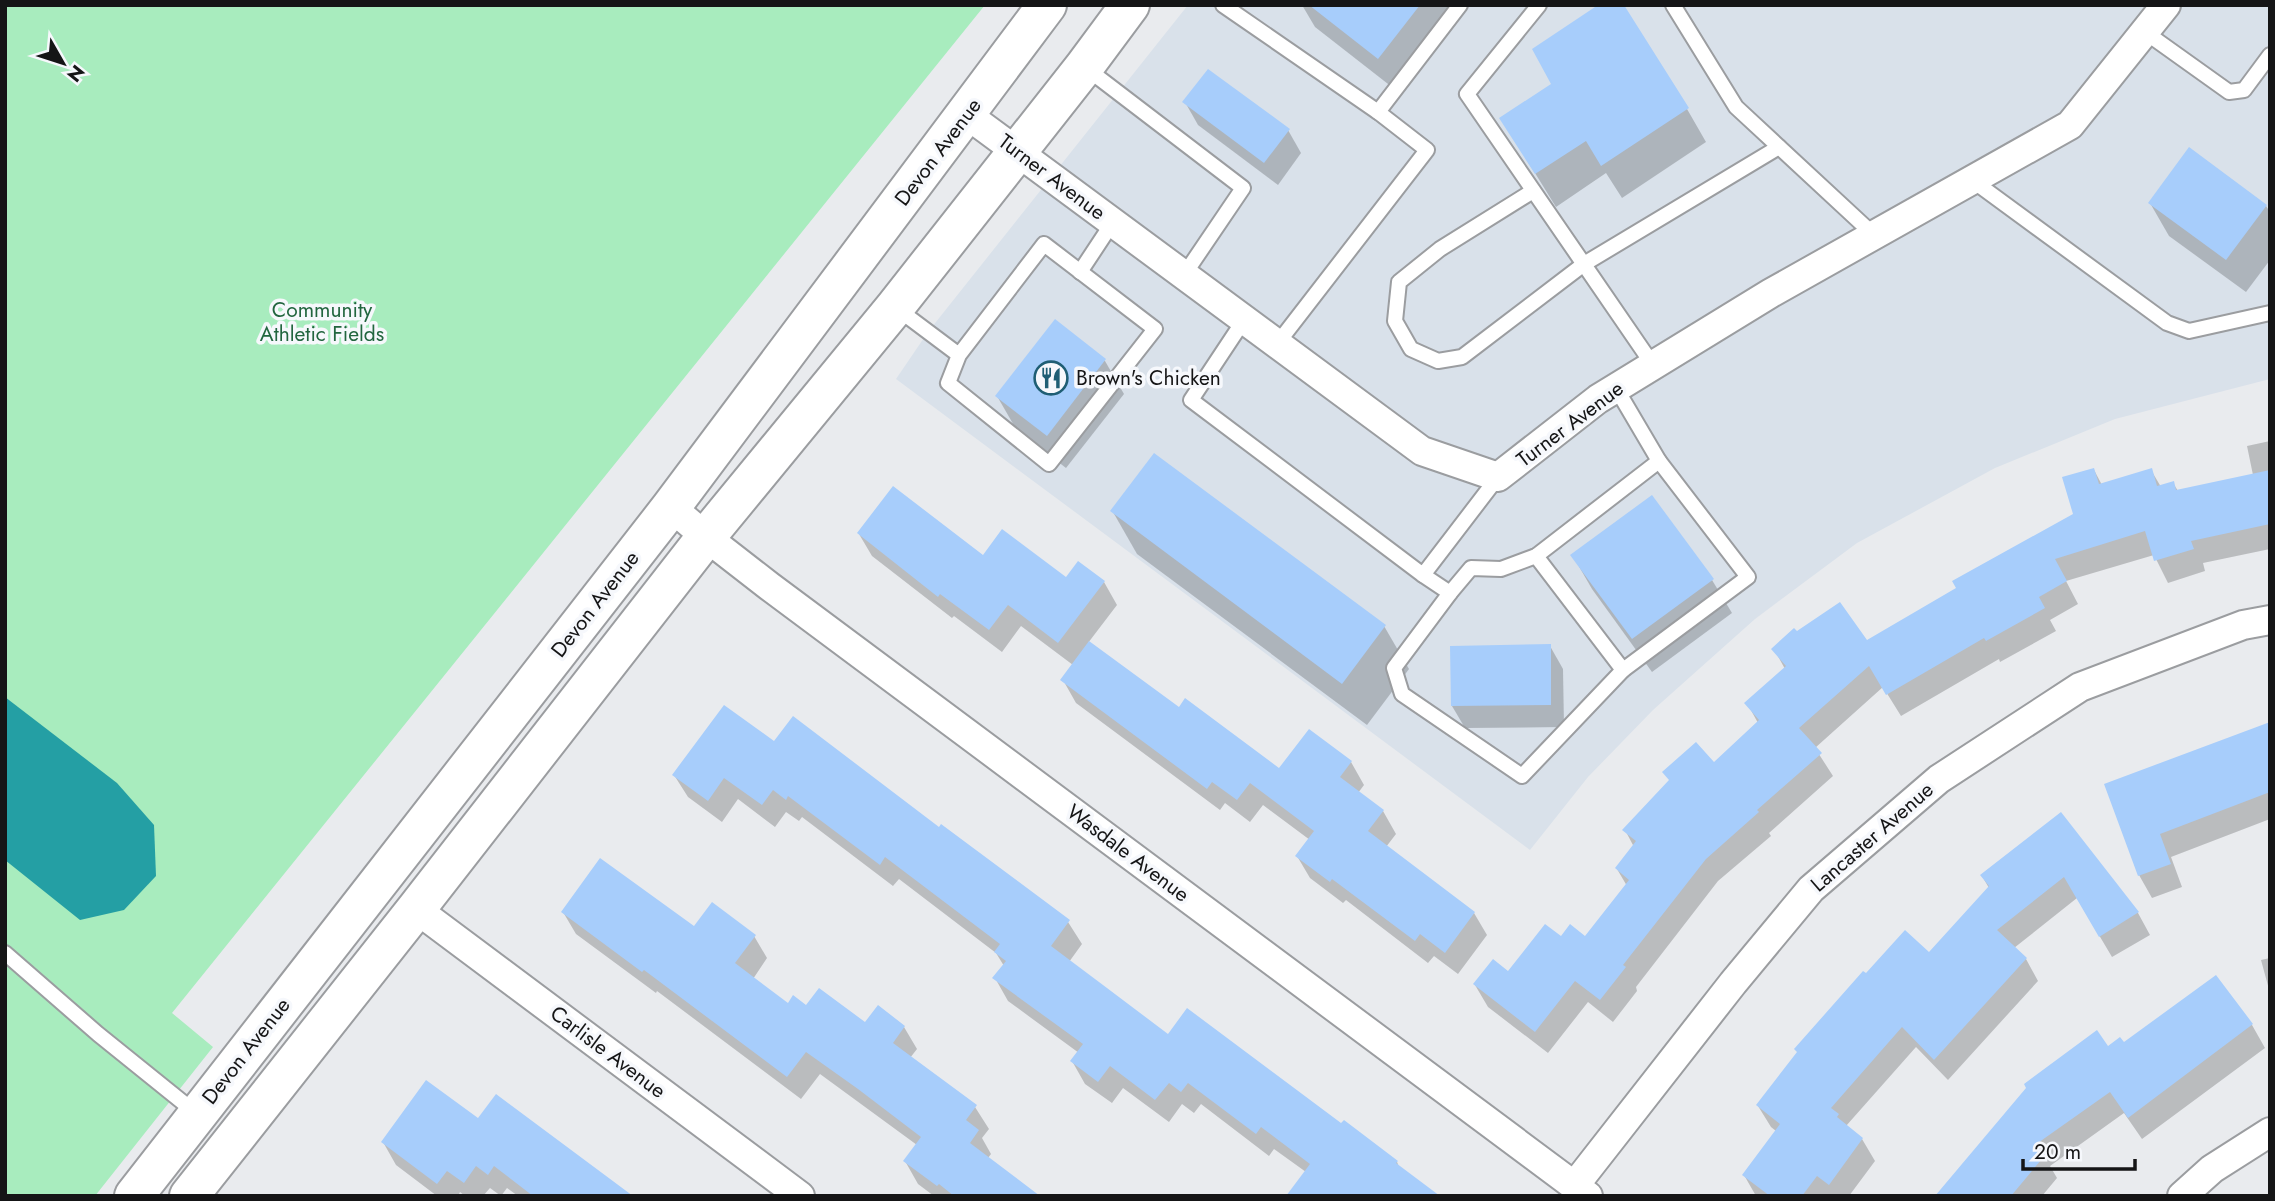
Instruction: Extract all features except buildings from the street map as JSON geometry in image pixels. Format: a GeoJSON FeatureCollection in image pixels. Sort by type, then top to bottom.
{"type":"FeatureCollection","features":[{"type":"Feature","properties":{"kind":"main road","name":"Devon Avenue"},"geometry":{"type":"LineString","coordinates":[[134,1196],[671,507],[1048,5]]}},
{"type":"Feature","properties":{"kind":"main road","name":"Devon Avenue"},"geometry":{"type":"LineString","coordinates":[[189,1196],[706,537],[895,307],[1130,5]]}},
{"type":"Feature","properties":{"kind":"street","name":"Turner Avenue"},"geometry":{"type":"LineString","coordinates":[[966,114],[1422,451],[1499,477],[1616,387],[1771,293],[2070,125],[2166,5]]}},
{"type":"Feature","properties":{"kind":"street","name":"Wasdale Avenue"},"geometry":{"type":"LineString","coordinates":[[671,507],[780,595],[1582,1191]]}},
{"type":"Feature","properties":{"kind":"street","name":"Lancaster Avenue"},"geometry":{"type":"LineString","coordinates":[[1582,1191],[1733,983],[1811,889],[1939,779],[2080,687],[2244,625],[2270,620]]}},
{"type":"Feature","properties":{"kind":"street","name":"Carlisle Avenue"},"geometry":{"type":"LineString","coordinates":[[416,909],[800,1196]]}},
{"type":"Feature","properties":{"kind":"street"},"geometry":{"type":"LineString","coordinates":[[2182,1196],[2212,1169],[2270,1132]]}},
{"type":"Feature","properties":{"kind":"lane"},"geometry":{"type":"LineString","coordinates":[[1223,5],[1378,112],[1427,150],[1277,344]]}},
{"type":"Feature","properties":{"kind":"lane"},"geometry":{"type":"LineString","coordinates":[[1378,112],[1460,5]]}},
{"type":"Feature","properties":{"kind":"lane"},"geometry":{"type":"LineString","coordinates":[[1539,5],[1529,12],[1467,94],[1653,365]]}},
{"type":"Feature","properties":{"kind":"lane"},"geometry":{"type":"LineString","coordinates":[[1673,5],[1736,107],[1874,235]]}},
{"type":"Feature","properties":{"kind":"lane"},"geometry":{"type":"LineString","coordinates":[[2145,32],[2229,92],[2244,90],[2270,55]]}},
{"type":"Feature","properties":{"kind":"lane"},"geometry":{"type":"LineString","coordinates":[[1084,67],[1243,188],[1184,275]]}},
{"type":"Feature","properties":{"kind":"lane"},"geometry":{"type":"LineString","coordinates":[[1533,191],[1440,249],[1399,282],[1395,321],[1411,349],[1438,362],[1462,357],[1584,264],[1779,147]]}},
{"type":"Feature","properties":{"kind":"lane"},"geometry":{"type":"LineString","coordinates":[[1972,180],[2167,323],[2189,331],[2270,313]]}},
{"type":"Feature","properties":{"kind":"lane"},"geometry":{"type":"LineString","coordinates":[[1080,272],[1113,222]]}},
{"type":"Feature","properties":{"kind":"lane"},"geometry":{"type":"LineString","coordinates":[[1044,244],[1155,329],[1049,464],[948,383],[959,355],[1044,244]]}},
{"type":"Feature","properties":{"kind":"lane"},"geometry":{"type":"LineString","coordinates":[[895,307],[959,355]]}},
{"type":"Feature","properties":{"kind":"lane"},"geometry":{"type":"LineString","coordinates":[[1244,320],[1191,400],[1450,593]]}},
{"type":"Feature","properties":{"kind":"lane"},"geometry":{"type":"LineString","coordinates":[[1616,387],[1659,461],[1748,577],[1623,670],[1522,776],[1402,694],[1394,668],[1471,568],[1501,569],[1536,556],[1659,461]]}},
{"type":"Feature","properties":{"kind":"lane"},"geometry":{"type":"LineString","coordinates":[[1423,575],[1499,477]]}},
{"type":"Feature","properties":{"kind":"lane"},"geometry":{"type":"LineString","coordinates":[[1536,556],[1623,670]]}},
{"type":"Feature","properties":{"kind":"lane"},"geometry":{"type":"LineString","coordinates":[[5,953],[98,1034],[197,1114]]}},
{"type":"Feature","properties":{"kind":"shaded area"},"geometry":{"type":"Polygon","coordinates":[[[1188,5],[2270,5],[2270,379],[2115,419],[1995,468],[1857,543],[1755,619],[1653,710],[1588,777],[1530,850],[896,379],[928,332],[1188,5]]]}},
{"type":"Feature","properties":{"kind":"green space","name":"Community Athletic Fields"},"geometry":{"type":"Polygon","coordinates":[[[5,5],[985,5],[172,1013],[213,1047],[95,1196],[5,1196],[5,5]]]}},
{"type":"Feature","properties":{"kind":"water"},"geometry":{"type":"Polygon","coordinates":[[[5,697],[117,783],[154,825],[156,876],[124,910],[80,920],[5,860],[5,697]]]}},
{"type":"Feature","properties":{"kind":"place","name":"Brown's Chicken"},"geometry":{"type":"Point","coordinates":[1051,378]}}]}
